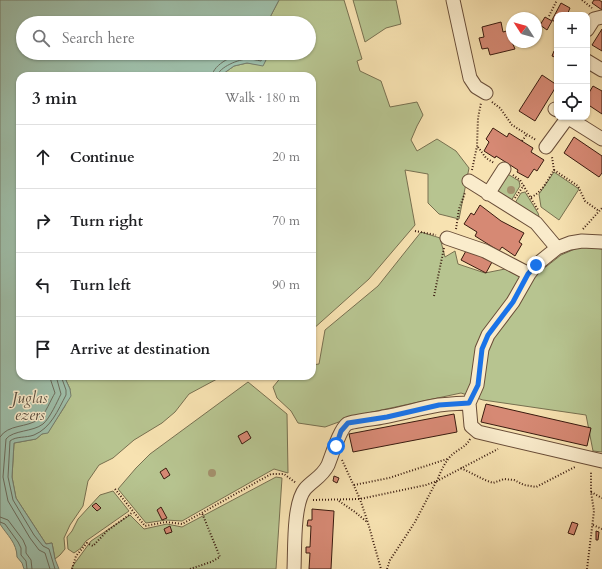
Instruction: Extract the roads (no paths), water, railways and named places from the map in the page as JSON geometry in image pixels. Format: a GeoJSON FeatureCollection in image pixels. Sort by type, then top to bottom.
{"type":"FeatureCollection","features":[{"type":"Feature","properties":{"kind":"street"},"geometry":{"type":"LineString","coordinates":[[453,0],[470,78],[476,87],[486,93]]}},
{"type":"Feature","properties":{"kind":"street"},"geometry":{"type":"LineString","coordinates":[[590,25],[594,19],[602,17]]}},
{"type":"Feature","properties":{"kind":"street"},"geometry":{"type":"LineString","coordinates":[[590,63],[602,70]]}},
{"type":"Feature","properties":{"kind":"street"},"geometry":{"type":"LineString","coordinates":[[542,143],[564,120]]}},
{"type":"Feature","properties":{"kind":"street"},"geometry":{"type":"LineString","coordinates":[[572,120],[602,139]]}},
{"type":"Feature","properties":{"kind":"street"},"geometry":{"type":"LineString","coordinates":[[488,194],[504,169]]}},
{"type":"Feature","properties":{"kind":"street"},"geometry":{"type":"LineString","coordinates":[[469,181],[536,223],[557,248]]}},
{"type":"Feature","properties":{"kind":"street"},"geometry":{"type":"LineString","coordinates":[[450,239],[485,251],[528,274]]}},
{"type":"Feature","properties":{"kind":"street"},"geometry":{"type":"LineString","coordinates":[[597,460],[506,440],[478,432],[471,426],[469,403],[478,385],[482,349],[488,335],[513,302],[528,274],[536,265],[557,248],[570,243],[582,241],[602,242]]}},
{"type":"Feature","properties":{"kind":"street"},"geometry":{"type":"LineString","coordinates":[[294,569],[298,507],[303,494],[325,470],[341,431],[348,423],[387,417],[439,405],[469,403]]}},
{"type":"Feature","properties":{"kind":"water","name":"Juglas ezers"},"geometry":{"type":"Polygon","coordinates":[[[0,0],[279,0],[271,16],[16,16],[16,60],[266,60],[263,66],[247,63],[234,66],[226,72],[16,72],[16,380],[66,380],[71,396],[48,433],[42,434],[36,439],[14,443],[12,477],[16,498],[46,544],[52,543],[55,559],[59,569],[24,569],[22,563],[17,557],[17,552],[11,539],[0,524],[0,0]]]}}]}
